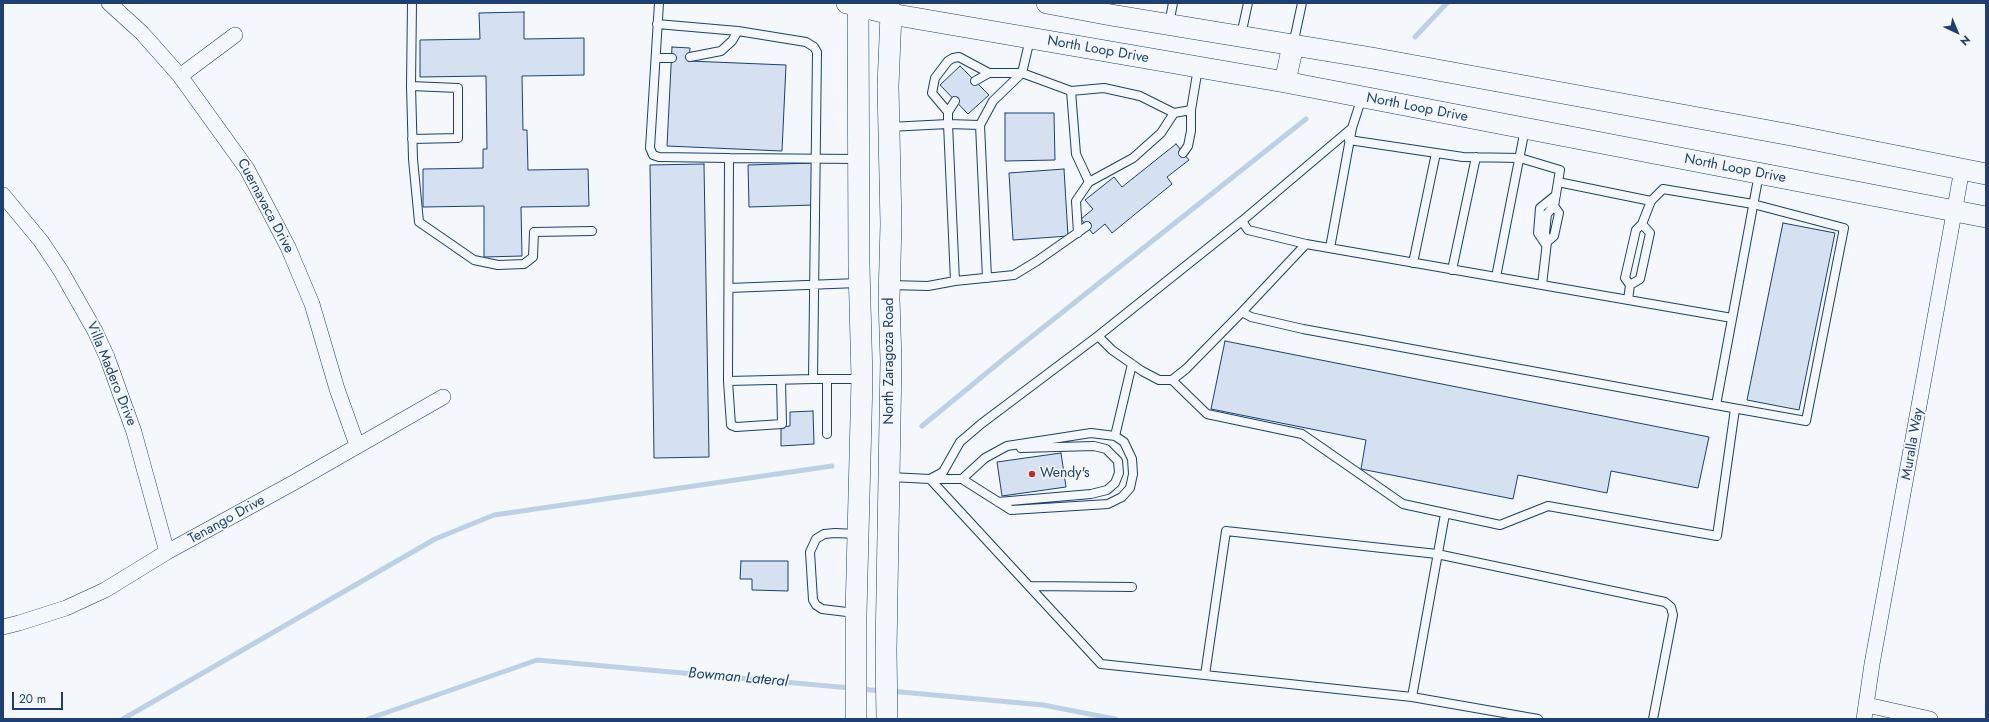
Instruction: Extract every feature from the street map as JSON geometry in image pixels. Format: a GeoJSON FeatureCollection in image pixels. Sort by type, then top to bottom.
{"type":"FeatureCollection","features":[{"type":"Feature","properties":{"kind":"main road"},"geometry":{"type":"LineString","coordinates":[[1047,3],[1111,12],[1168,25],[1293,45],[1783,133],[1986,174]]}},
{"type":"Feature","properties":{"kind":"main road","name":"North Loop Drive"},"geometry":{"type":"LineString","coordinates":[[854,4],[889,9],[1030,38],[1285,82],[1986,217]]}},
{"type":"Feature","properties":{"kind":"main road","name":"North Zaragoza Road"},"geometry":{"type":"LineString","coordinates":[[854,4],[859,159],[859,282],[862,379],[856,613],[856,715]]}},
{"type":"Feature","properties":{"kind":"main road","name":"North Zaragoza Road"},"geometry":{"type":"LineString","coordinates":[[888,719],[886,650],[891,361],[889,285],[891,224],[888,86],[889,9]]}},
{"type":"Feature","properties":{"kind":"main road"},"geometry":{"type":"LineString","coordinates":[[1285,82],[1293,45]]}},
{"type":"Feature","properties":{"kind":"main road"},"geometry":{"type":"LineString","coordinates":[[862,379],[875,393],[880,410],[877,562],[888,583]]}},
{"type":"Feature","properties":{"kind":"street","name":"Cuernavaca Drive"},"geometry":{"type":"LineString","coordinates":[[109,3],[142,33],[180,76],[247,169],[288,247],[312,304],[337,389],[357,445]]}},
{"type":"Feature","properties":{"kind":"street"},"geometry":{"type":"LineString","coordinates":[[180,76],[235,35]]}},
{"type":"Feature","properties":{"kind":"street","name":"Muralla Way"},"geometry":{"type":"LineString","coordinates":[[1866,712],[1872,664],[1962,169]]}},
{"type":"Feature","properties":{"kind":"street","name":"Villa Madero Drive"},"geometry":{"type":"LineString","coordinates":[[3,195],[41,241],[62,271],[95,331],[107,358],[134,432],[167,552]]}},
{"type":"Feature","properties":{"kind":"street","name":"Tenango Drive"},"geometry":{"type":"LineString","coordinates":[[3,626],[19,623],[66,608],[105,590],[167,552],[293,483],[443,397]]}},
{"type":"Feature","properties":{"kind":"street"},"geometry":{"type":"LineString","coordinates":[[1866,712],[1930,719]]}},
{"type":"Feature","properties":{"kind":"lane"},"geometry":{"type":"LineString","coordinates":[[412,3],[412,139],[419,222],[474,260],[498,265],[524,264],[533,257],[534,232],[592,231]]}},
{"type":"Feature","properties":{"kind":"lane"},"geometry":{"type":"LineString","coordinates":[[659,3],[650,148],[653,155],[659,157],[859,159]]}},
{"type":"Feature","properties":{"kind":"lane"},"geometry":{"type":"LineString","coordinates":[[1168,25],[1173,3]]}},
{"type":"Feature","properties":{"kind":"lane"},"geometry":{"type":"LineString","coordinates":[[1241,37],[1248,3]]}},
{"type":"Feature","properties":{"kind":"lane"},"geometry":{"type":"LineString","coordinates":[[1293,45],[1302,3]]}},
{"type":"Feature","properties":{"kind":"lane"},"geometry":{"type":"LineString","coordinates":[[658,24],[738,32],[806,42],[814,47],[816,52],[813,379]]}},
{"type":"Feature","properties":{"kind":"lane"},"geometry":{"type":"LineString","coordinates":[[690,57],[721,51],[732,41],[738,32]]}},
{"type":"Feature","properties":{"kind":"lane"},"geometry":{"type":"LineString","coordinates":[[987,278],[980,125],[993,101],[1022,73],[1030,38]]}},
{"type":"Feature","properties":{"kind":"lane"},"geometry":{"type":"LineString","coordinates":[[948,112],[932,92],[935,78],[948,61],[958,57],[989,73]]}},
{"type":"Feature","properties":{"kind":"lane"},"geometry":{"type":"LineString","coordinates":[[656,58],[672,58]]}},
{"type":"Feature","properties":{"kind":"lane"},"geometry":{"type":"LineString","coordinates":[[1183,153],[1188,146],[1191,110],[1198,67]]}},
{"type":"Feature","properties":{"kind":"lane"},"geometry":{"type":"LineString","coordinates":[[975,80],[989,73],[1022,73],[1071,91],[1104,88],[1140,96],[1174,113],[1191,110]]}},
{"type":"Feature","properties":{"kind":"lane"},"geometry":{"type":"LineString","coordinates":[[411,86],[458,88],[458,138],[412,139]]}},
{"type":"Feature","properties":{"kind":"lane"},"geometry":{"type":"LineString","coordinates":[[1071,91],[1076,154],[1089,182]]}},
{"type":"Feature","properties":{"kind":"lane"},"geometry":{"type":"LineString","coordinates":[[1330,248],[1349,140],[1362,97]]}},
{"type":"Feature","properties":{"kind":"lane"},"geometry":{"type":"LineString","coordinates":[[955,101],[948,112],[948,124],[956,281]]}},
{"type":"Feature","properties":{"kind":"lane"},"geometry":{"type":"LineString","coordinates":[[1078,233],[1076,201],[1089,182],[1133,158],[1161,133],[1174,113]]}},
{"type":"Feature","properties":{"kind":"lane"},"geometry":{"type":"LineString","coordinates":[[889,127],[948,124],[980,125]]}},
{"type":"Feature","properties":{"kind":"lane"},"geometry":{"type":"LineString","coordinates":[[930,479],[943,472],[960,442],[981,424],[1098,336],[1242,221],[1352,128]]}},
{"type":"Feature","properties":{"kind":"lane"},"geometry":{"type":"LineString","coordinates":[[1496,278],[1526,128]]}},
{"type":"Feature","properties":{"kind":"lane"},"geometry":{"type":"LineString","coordinates":[[1349,140],[1476,158],[1520,158],[1560,170],[1554,206],[1547,214],[1545,233],[1547,244],[1542,285]]}},
{"type":"Feature","properties":{"kind":"lane"},"geometry":{"type":"LineString","coordinates":[[1413,263],[1436,153]]}},
{"type":"Feature","properties":{"kind":"lane"},"geometry":{"type":"LineString","coordinates":[[729,158],[728,381],[731,425],[736,427],[782,424],[781,380]]}},
{"type":"Feature","properties":{"kind":"lane"},"geometry":{"type":"LineString","coordinates":[[1452,270],[1476,158]]}},
{"type":"Feature","properties":{"kind":"lane"},"geometry":{"type":"LineString","coordinates":[[1716,405],[1752,204],[1759,173]]}},
{"type":"Feature","properties":{"kind":"lane"},"geometry":{"type":"LineString","coordinates":[[1558,182],[1651,201]]}},
{"type":"Feature","properties":{"kind":"lane"},"geometry":{"type":"LineString","coordinates":[[1242,312],[1251,317],[1309,330],[1806,421],[1844,228],[1752,204],[1664,189],[1651,201],[1642,224],[1636,230],[1625,278],[1630,285],[1628,300]]}},
{"type":"Feature","properties":{"kind":"lane"},"geometry":{"type":"LineString","coordinates":[[1547,244],[1538,233],[1540,208],[1556,195]]}},
{"type":"Feature","properties":{"kind":"lane"},"geometry":{"type":"LineString","coordinates":[[1242,221],[1248,230],[1306,244],[1732,318]]}},
{"type":"Feature","properties":{"kind":"lane"},"geometry":{"type":"LineString","coordinates":[[1630,285],[1640,279],[1650,234],[1642,224]]}},
{"type":"Feature","properties":{"kind":"lane"},"geometry":{"type":"LineString","coordinates":[[889,285],[928,286],[956,281],[1014,275],[1037,262],[1087,226]]}},
{"type":"Feature","properties":{"kind":"lane"},"geometry":{"type":"LineString","coordinates":[[1098,336],[1112,350],[1132,364],[1159,380],[1172,380],[1186,369],[1306,244]]}},
{"type":"Feature","properties":{"kind":"lane"},"geometry":{"type":"LineString","coordinates":[[729,288],[859,282]]}},
{"type":"Feature","properties":{"kind":"lane"},"geometry":{"type":"LineString","coordinates":[[1115,436],[1132,364]]}},
{"type":"Feature","properties":{"kind":"lane"},"geometry":{"type":"LineString","coordinates":[[827,379],[827,434]]}},
{"type":"Feature","properties":{"kind":"lane"},"geometry":{"type":"LineString","coordinates":[[728,381],[862,379]]}},
{"type":"Feature","properties":{"kind":"lane"},"geometry":{"type":"LineString","coordinates":[[1172,380],[1207,414],[1302,434],[1403,504],[1500,526],[1548,506],[1717,536],[1735,409]]}},
{"type":"Feature","properties":{"kind":"lane"},"geometry":{"type":"LineString","coordinates":[[889,477],[962,479],[1011,510],[1108,504],[1122,497],[1130,488],[1133,474],[1132,459],[1124,442],[1115,436],[1091,433],[1007,446],[985,458],[962,479]]}},
{"type":"Feature","properties":{"kind":"lane"},"geometry":{"type":"LineString","coordinates":[[998,502],[1096,493],[1107,490],[1115,483],[1119,473],[1118,461],[1106,449],[1094,446],[1023,448],[1007,446]]}},
{"type":"Feature","properties":{"kind":"lane"},"geometry":{"type":"LineString","coordinates":[[930,479],[1101,664],[1412,697],[1538,719]]}},
{"type":"Feature","properties":{"kind":"lane"},"geometry":{"type":"LineString","coordinates":[[1412,697],[1445,514]]}},
{"type":"Feature","properties":{"kind":"lane"},"geometry":{"type":"LineString","coordinates":[[1205,675],[1226,531],[1437,554],[1665,602],[1671,607],[1673,615],[1653,719]]}},
{"type":"Feature","properties":{"kind":"lane"},"geometry":{"type":"LineString","coordinates":[[856,613],[822,609],[816,606],[813,600],[810,552],[816,539],[824,534],[858,534]]}},
{"type":"Feature","properties":{"kind":"lane"},"geometry":{"type":"LineString","coordinates":[[1029,586],[1132,586]]}},
{"type":"Feature","properties":{"kind":"building"},"geometry":{"type":"Polygon","coordinates":[[[524,12],[524,39],[584,38],[584,75],[522,76],[523,130],[527,130],[528,170],[588,169],[589,206],[521,207],[522,256],[484,257],[484,206],[423,207],[423,169],[483,168],[483,149],[487,149],[486,76],[420,77],[420,40],[480,39],[479,13],[524,12]]]}},
{"type":"Feature","properties":{"kind":"building"},"geometry":{"type":"Polygon","coordinates":[[[672,47],[690,48],[689,61],[786,65],[782,151],[667,146],[672,47]]]}},
{"type":"Feature","properties":{"kind":"building"},"geometry":{"type":"Polygon","coordinates":[[[960,66],[989,95],[968,114],[940,85],[960,66]]]}},
{"type":"Feature","properties":{"kind":"building"},"geometry":{"type":"Polygon","coordinates":[[[1005,113],[1054,113],[1055,160],[1005,161],[1005,113]]]}},
{"type":"Feature","properties":{"kind":"building"},"geometry":{"type":"Polygon","coordinates":[[[1176,144],[1189,160],[1167,177],[1172,184],[1112,233],[1105,224],[1093,234],[1081,219],[1093,209],[1085,200],[1114,177],[1122,187],[1176,144]]]}},
{"type":"Feature","properties":{"kind":"building"},"geometry":{"type":"Polygon","coordinates":[[[813,163],[814,205],[749,207],[748,165],[813,163]]]}},
{"type":"Feature","properties":{"kind":"building"},"geometry":{"type":"Polygon","coordinates":[[[704,164],[709,457],[654,458],[650,165],[704,164]]]}},
{"type":"Feature","properties":{"kind":"building"},"geometry":{"type":"Polygon","coordinates":[[[1064,169],[1068,236],[1013,240],[1009,173],[1064,169]]]}},
{"type":"Feature","properties":{"kind":"building"},"geometry":{"type":"Polygon","coordinates":[[[1783,223],[1835,233],[1799,410],[1747,400],[1783,223]]]}},
{"type":"Feature","properties":{"kind":"building"},"geometry":{"type":"Polygon","coordinates":[[[1225,341],[1709,437],[1698,488],[1611,471],[1607,493],[1518,475],[1513,499],[1361,469],[1366,440],[1211,409],[1225,341]]]}},
{"type":"Feature","properties":{"kind":"building"},"geometry":{"type":"Polygon","coordinates":[[[813,411],[814,444],[781,446],[781,427],[790,426],[790,412],[813,411]]]}},
{"type":"Feature","properties":{"kind":"building","name":"Wendy's"},"geometry":{"type":"Polygon","coordinates":[[[1061,453],[1066,487],[1002,496],[997,462],[1061,453]]]}},
{"type":"Feature","properties":{"kind":"building"},"geometry":{"type":"Polygon","coordinates":[[[741,561],[788,561],[788,591],[752,590],[752,579],[740,579],[741,561]]]}},
{"type":"Feature","properties":{"kind":"waterway"},"geometry":{"type":"LineString","coordinates":[[1415,37],[1447,3]]}},
{"type":"Feature","properties":{"kind":"waterway"},"geometry":{"type":"LineString","coordinates":[[922,426],[1006,357],[1306,119]]}},
{"type":"Feature","properties":{"kind":"waterway"},"geometry":{"type":"LineString","coordinates":[[123,719],[435,539],[494,515],[832,466]]}},
{"type":"Feature","properties":{"kind":"waterway","name":"Bowman Lateral"},"geometry":{"type":"LineString","coordinates":[[368,719],[537,660],[851,688]]}},
{"type":"Feature","properties":{"kind":"waterway","name":"Bowman Lateral"},"geometry":{"type":"LineString","coordinates":[[861,689],[882,691]]}},
{"type":"Feature","properties":{"kind":"waterway","name":"Bowman Lateral"},"geometry":{"type":"LineString","coordinates":[[890,691],[1043,705],[1115,719]]}},
{"type":"Feature","properties":{"kind":"place","name":"Wendy's"},"geometry":{"type":"Point","coordinates":[1032,474]}}]}
